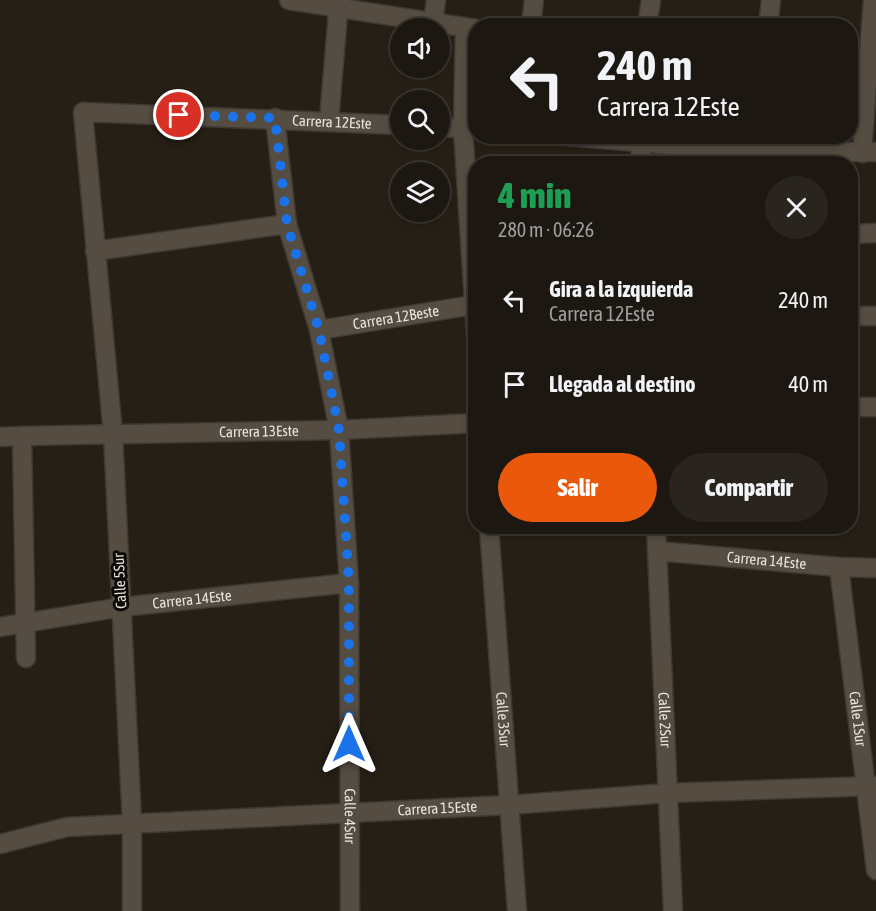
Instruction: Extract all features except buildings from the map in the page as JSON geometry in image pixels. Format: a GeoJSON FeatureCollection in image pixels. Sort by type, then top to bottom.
{"type":"FeatureCollection","features":[{"type":"Feature","properties":{"kind":"street"},"geometry":{"type":"LineString","coordinates":[[289,0],[339,4],[408,18]]}},
{"type":"Feature","properties":{"kind":"street"},"geometry":{"type":"LineString","coordinates":[[433,18],[436,0]]}},
{"type":"Feature","properties":{"kind":"street"},"geometry":{"type":"LineString","coordinates":[[532,18],[534,0]]}},
{"type":"Feature","properties":{"kind":"street"},"geometry":{"type":"LineString","coordinates":[[648,18],[651,0]]}},
{"type":"Feature","properties":{"kind":"street"},"geometry":{"type":"LineString","coordinates":[[769,18],[771,0]]}},
{"type":"Feature","properties":{"kind":"street"},"geometry":{"type":"LineString","coordinates":[[753,144],[869,153],[858,88],[874,1]]}},
{"type":"Feature","properties":{"kind":"street"},"geometry":{"type":"LineString","coordinates":[[329,121],[339,4]]}},
{"type":"Feature","properties":{"kind":"street"},"geometry":{"type":"LineString","coordinates":[[450,25],[468,28]]}},
{"type":"Feature","properties":{"kind":"street","name":"Carrera 12Este"},"geometry":{"type":"LineString","coordinates":[[83,112],[390,124]]}},
{"type":"Feature","properties":{"kind":"street","name":"Calle 5Sur"},"geometry":{"type":"LineString","coordinates":[[83,112],[113,434],[132,823],[132,911]]}},
{"type":"Feature","properties":{"kind":"street","name":"Calle 4Sur"},"geometry":{"type":"LineString","coordinates":[[275,118],[287,224],[319,330],[339,430],[349,583],[350,911]]}},
{"type":"Feature","properties":{"kind":"street"},"geometry":{"type":"LineString","coordinates":[[450,128],[468,129]]}},
{"type":"Feature","properties":{"kind":"street"},"geometry":{"type":"LineString","coordinates":[[95,251],[287,224]]}},
{"type":"Feature","properties":{"kind":"street"},"geometry":{"type":"LineString","coordinates":[[858,234],[876,233]]}},
{"type":"Feature","properties":{"kind":"street","name":"Carrera 12Beste"},"geometry":{"type":"LineString","coordinates":[[319,330],[468,306]]}},
{"type":"Feature","properties":{"kind":"street"},"geometry":{"type":"LineString","coordinates":[[858,316],[876,316]]}},
{"type":"Feature","properties":{"kind":"street"},"geometry":{"type":"LineString","coordinates":[[858,407],[876,407]]}},
{"type":"Feature","properties":{"kind":"street","name":"Carrera 13Este"},"geometry":{"type":"LineString","coordinates":[[0,437],[339,430],[468,423]]}},
{"type":"Feature","properties":{"kind":"street"},"geometry":{"type":"LineString","coordinates":[[22,436],[26,658]]}},
{"type":"Feature","properties":{"kind":"street","name":"Calle 3Sur"},"geometry":{"type":"LineString","coordinates":[[490,534],[508,805],[518,911]]}},
{"type":"Feature","properties":{"kind":"street","name":"Calle 2Sur"},"geometry":{"type":"LineString","coordinates":[[656,534],[674,911]]}},
{"type":"Feature","properties":{"kind":"street","name":"Carrera 14Este"},"geometry":{"type":"LineString","coordinates":[[657,551],[839,567],[876,568]]}},
{"type":"Feature","properties":{"kind":"street","name":"Calle 1Sur"},"geometry":{"type":"LineString","coordinates":[[839,567],[870,786],[876,870]]}},
{"type":"Feature","properties":{"kind":"street","name":"Carrera 14Este"},"geometry":{"type":"LineString","coordinates":[[0,627],[122,607],[349,583]]}},
{"type":"Feature","properties":{"kind":"street","name":"Carrera 15Este"},"geometry":{"type":"LineString","coordinates":[[0,844],[67,827],[349,814],[668,793],[870,786]]}},
{"type":"Feature","properties":{"kind":"route"},"geometry":{"type":"LineString","coordinates":[[179,115],[275,118],[287,224],[319,330],[339,430],[349,583],[349,744]]}}]}
